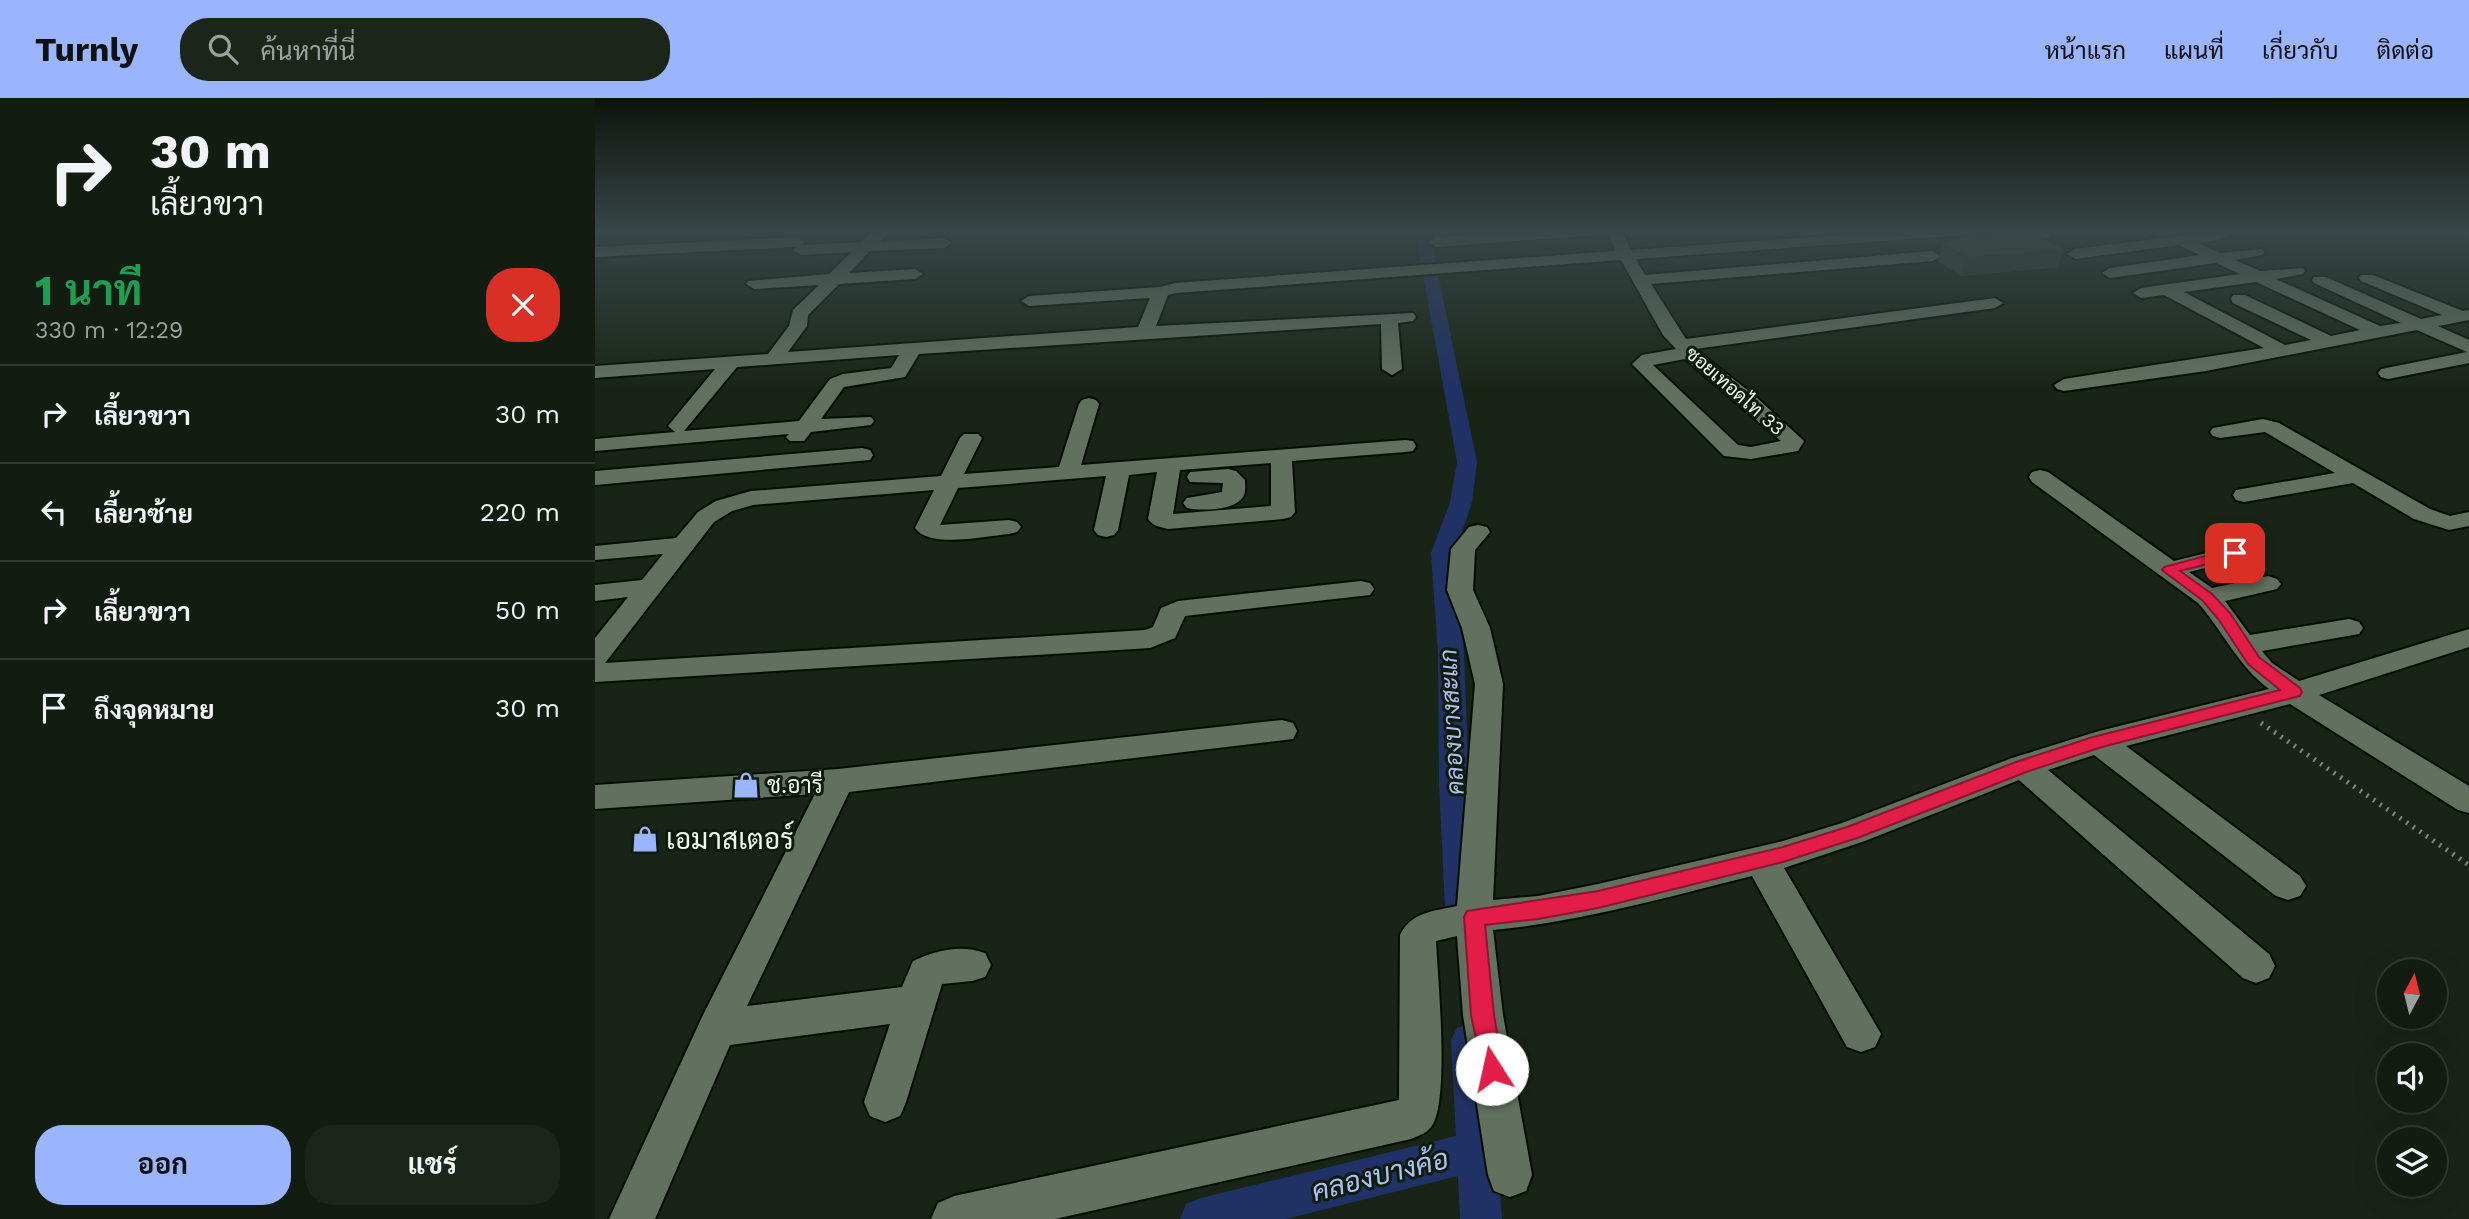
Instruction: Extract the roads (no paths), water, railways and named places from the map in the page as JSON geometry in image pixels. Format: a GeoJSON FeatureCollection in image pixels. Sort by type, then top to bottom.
{"type":"FeatureCollection","features":[{"type":"Feature","properties":{"kind":"street"},"geometry":{"type":"LineString","coordinates":[[754,284],[763,283]]}},
{"type":"Feature","properties":{"kind":"street"},"geometry":{"type":"LineString","coordinates":[[774,358],[798,326],[799,314],[828,283]]}},
{"type":"Feature","properties":{"kind":"street"},"geometry":{"type":"LineString","coordinates":[[1029,301],[1161,292],[1175,288],[1236,283]]}},
{"type":"Feature","properties":{"kind":"street","name":"ซอยเทอดไท 33"},"geometry":{"type":"LineString","coordinates":[[1643,283],[1672,335],[1793,441],[1789,447],[1751,453],[1732,451],[1641,364],[1649,359],[1686,349]]}},
{"type":"Feature","properties":{"kind":"street"},"geometry":{"type":"LineString","coordinates":[[2141,293],[2208,283]]}},
{"type":"Feature","properties":{"kind":"street"},"geometry":{"type":"LineString","coordinates":[[2269,283],[2380,333]]}},
{"type":"Feature","properties":{"kind":"street"},"geometry":{"type":"LineString","coordinates":[[2329,283],[2469,346]]}},
{"type":"Feature","properties":{"kind":"street"},"geometry":{"type":"LineString","coordinates":[[2381,283],[2465,316]]}},
{"type":"Feature","properties":{"kind":"street"},"geometry":{"type":"LineString","coordinates":[[2166,289],[2283,351]]}},
{"type":"Feature","properties":{"kind":"street"},"geometry":{"type":"LineString","coordinates":[[1146,332],[1161,292]]}},
{"type":"Feature","properties":{"kind":"street"},"geometry":{"type":"LineString","coordinates":[[2239,299],[2330,342]]}},
{"type":"Feature","properties":{"kind":"street"},"geometry":{"type":"LineString","coordinates":[[1686,349],[1995,303]]}},
{"type":"Feature","properties":{"kind":"street"},"geometry":{"type":"LineString","coordinates":[[2064,385],[2283,351],[2465,316]]}},
{"type":"Feature","properties":{"kind":"street"},"geometry":{"type":"LineString","coordinates":[[595,372],[1146,332],[1398,317],[1392,369]]}},
{"type":"Feature","properties":{"kind":"street"},"geometry":{"type":"LineString","coordinates":[[751,498],[837,383],[898,373],[913,348]]}},
{"type":"Feature","properties":{"kind":"street"},"geometry":{"type":"LineString","coordinates":[[2388,373],[2469,357]]}},
{"type":"Feature","properties":{"kind":"street"},"geometry":{"type":"LineString","coordinates":[[678,426],[733,361]]}},
{"type":"Feature","properties":{"kind":"street"},"geometry":{"type":"LineString","coordinates":[[1068,472],[1089,404]]}},
{"type":"Feature","properties":{"kind":"street"},"geometry":{"type":"LineString","coordinates":[[595,445],[865,421]]}},
{"type":"Feature","properties":{"kind":"street"},"geometry":{"type":"LineString","coordinates":[[2220,432],[2263,425],[2273,427],[2434,520],[2449,523],[2469,519]]}},
{"type":"Feature","properties":{"kind":"street"},"geometry":{"type":"LineString","coordinates":[[971,438],[927,522],[929,531],[1009,527]]}},
{"type":"Feature","properties":{"kind":"street"},"geometry":{"type":"LineString","coordinates":[[1399,454],[1282,468],[1284,510],[1280,513],[1168,522],[1160,519],[1169,472],[1399,454]]}},
{"type":"Feature","properties":{"kind":"street"},"geometry":{"type":"LineString","coordinates":[[595,478],[862,456]]}},
{"type":"Feature","properties":{"kind":"street"},"geometry":{"type":"LineString","coordinates":[[1106,530],[1119,468]]}},
{"type":"Feature","properties":{"kind":"street"},"geometry":{"type":"LineString","coordinates":[[595,657],[706,517],[724,506],[751,498],[1119,468],[1228,476],[1234,480],[1234,495],[1224,500],[1162,506]]}},
{"type":"Feature","properties":{"kind":"street"},"geometry":{"type":"LineString","coordinates":[[2244,495],[2356,476]]}},
{"type":"Feature","properties":{"kind":"street"},"geometry":{"type":"LineString","coordinates":[[2040,477],[2207,597],[2225,617],[2262,670],[2469,801]]}},
{"type":"Feature","properties":{"kind":"street"},"geometry":{"type":"LineString","coordinates":[[1478,533],[1463,550],[1460,590],[1476,628],[1489,684],[1470,918],[1510,1175]]}},
{"type":"Feature","properties":{"kind":"street"},"geometry":{"type":"LineString","coordinates":[[595,553],[683,545]]}},
{"type":"Feature","properties":{"kind":"street"},"geometry":{"type":"LineString","coordinates":[[2169,570],[2235,553]]}},
{"type":"Feature","properties":{"kind":"street"},"geometry":{"type":"LineString","coordinates":[[2207,597],[2268,584]]}},
{"type":"Feature","properties":{"kind":"street"},"geometry":{"type":"LineString","coordinates":[[595,593],[652,587]]}},
{"type":"Feature","properties":{"kind":"street"},"geometry":{"type":"LineString","coordinates":[[595,673],[1150,639],[1165,632],[1170,614],[1178,609],[1361,589]]}},
{"type":"Feature","properties":{"kind":"street"},"geometry":{"type":"LineString","coordinates":[[2242,645],[2349,628]]}},
{"type":"Feature","properties":{"kind":"street"},"geometry":{"type":"LineString","coordinates":[[954,1219],[1411,1118],[1417,1111],[1420,1098],[1418,936],[1426,928],[1470,918],[1538,911],[1598,899],[1761,860],[1853,832],[2023,766],[2099,741],[2238,708],[2469,638]]}},
{"type":"Feature","properties":{"kind":"street"},"geometry":{"type":"LineString","coordinates":[[595,797],[838,780],[1282,731]]}},
{"type":"Feature","properties":{"kind":"street"},"geometry":{"type":"LineString","coordinates":[[2099,741],[2288,886]]}},
{"type":"Feature","properties":{"kind":"street"},"geometry":{"type":"LineString","coordinates":[[2023,766],[2256,966]]}},
{"type":"Feature","properties":{"kind":"street"},"geometry":{"type":"LineString","coordinates":[[632,1219],[717,1028],[838,780]]}},
{"type":"Feature","properties":{"kind":"street"},"geometry":{"type":"LineString","coordinates":[[1761,860],[1861,1034]]}},
{"type":"Feature","properties":{"kind":"street"},"geometry":{"type":"LineString","coordinates":[[885,1102],[926,973],[932,969],[972,965]]}},
{"type":"Feature","properties":{"kind":"street"},"geometry":{"type":"LineString","coordinates":[[717,1028],[915,1003]]}},
{"type":"Feature","properties":{"kind":"waterway","name":"คลองบางสะแก"},"geometry":{"type":"LineString","coordinates":[[1432,283],[1467,462],[1461,502],[1443,553],[1451,654],[1454,784],[1462,907]]}},
{"type":"Feature","properties":{"kind":"waterway","name":"คลองบางสะแก"},"geometry":{"type":"LineString","coordinates":[[1470,1040],[1477,1151]]}},
{"type":"Feature","properties":{"kind":"waterway","name":"คลองบางค้อ"},"geometry":{"type":"LineString","coordinates":[[1201,1219],[1477,1151]]}},
{"type":"Feature","properties":{"kind":"waterway","name":"คลองบางสะแก"},"geometry":{"type":"LineString","coordinates":[[1477,1151],[1481,1219]]}},
{"type":"Feature","properties":{"kind":"place","name":"ช.อารี"},"geometry":{"type":"Point","coordinates":[746,785]}},
{"type":"Feature","properties":{"kind":"place","name":"เอมาสเตอร์"},"geometry":{"type":"Point","coordinates":[645,839]}}]}
